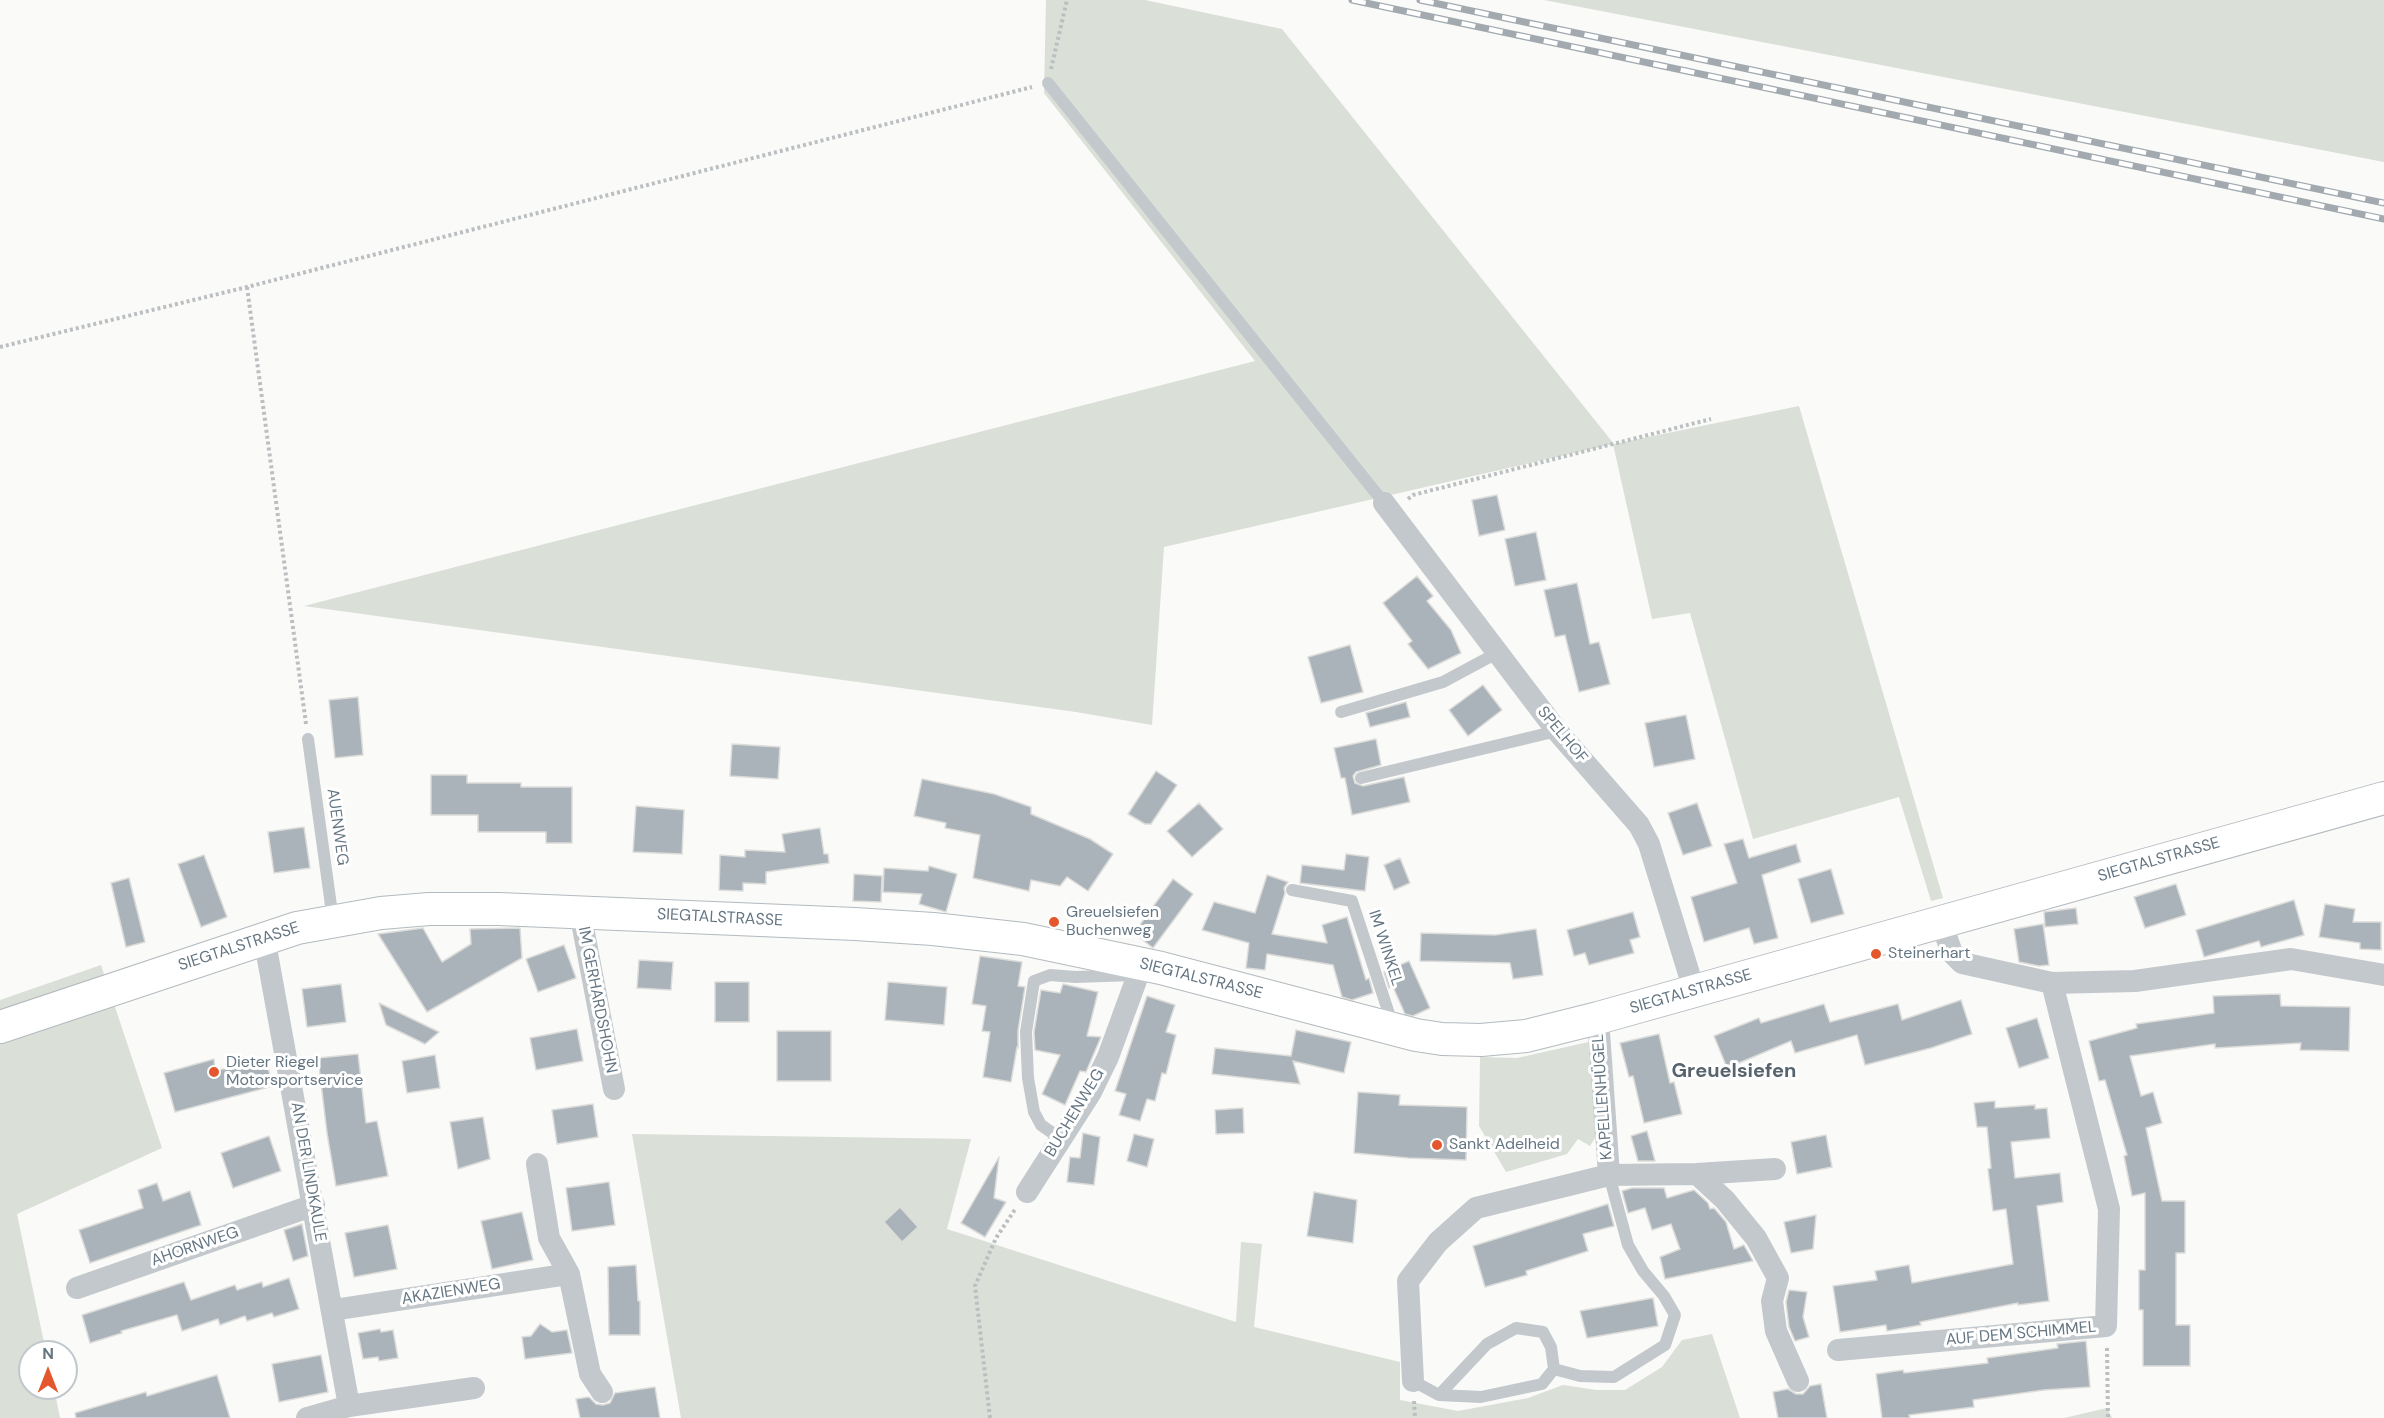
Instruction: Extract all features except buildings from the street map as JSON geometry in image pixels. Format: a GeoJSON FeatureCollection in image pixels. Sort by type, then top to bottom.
{"type":"FeatureCollection","features":[{"type":"Feature","properties":{"kind":"main road","name":"SIEGTALSTRASSE"},"geometry":{"type":"LineString","coordinates":[[0,1027],[264,937],[333,920],[429,909],[580,912],[933,929],[1023,939],[1395,1030],[1442,1039],[1481,1040],[1527,1036],[2384,798]]}},
{"type":"Feature","properties":{"kind":"street","name":"SPELHOF"},"geometry":{"type":"LineString","coordinates":[[1388,508],[1557,732],[1639,825],[1649,844],[1694,990]]}},
{"type":"Feature","properties":{"kind":"street","name":"IM GERHARDSHOHN"},"geometry":{"type":"LineString","coordinates":[[580,912],[614,1089]]}},
{"type":"Feature","properties":{"kind":"street"},"geometry":{"type":"LineString","coordinates":[[1941,922],[1952,953],[1962,963],[2052,984],[2134,981],[2291,958],[2384,975]]}},
{"type":"Feature","properties":{"kind":"street","name":"AN DER LINDKAULE"},"geometry":{"type":"LineString","coordinates":[[264,937],[350,1412]]}},
{"type":"Feature","properties":{"kind":"street","name":"BUCHENWEG"},"geometry":{"type":"LineString","coordinates":[[1027,1192],[1091,1092],[1108,1057],[1140,969]]}},
{"type":"Feature","properties":{"kind":"street","name":"AUF DEM SCHIMMEL"},"geometry":{"type":"LineString","coordinates":[[1838,1350],[2106,1326],[2109,1209],[2052,984]]}},
{"type":"Feature","properties":{"kind":"street","name":"KAPELLENHÜGEL"},"geometry":{"type":"LineString","coordinates":[[1598,1018],[1609,1175]]}},
{"type":"Feature","properties":{"kind":"street"},"geometry":{"type":"LineString","coordinates":[[537,1164],[549,1238],[569,1274],[590,1374],[602,1392]]}},
{"type":"Feature","properties":{"kind":"street","name":"KAPELLENHÜGEL"},"geometry":{"type":"LineString","coordinates":[[1413,1381],[1408,1281],[1438,1242],[1476,1208],[1609,1175],[1697,1174],[1775,1169]]}},
{"type":"Feature","properties":{"kind":"street"},"geometry":{"type":"LineString","coordinates":[[1697,1174],[1725,1200],[1756,1238],[1778,1278],[1772,1301],[1776,1330],[1798,1382]]}},
{"type":"Feature","properties":{"kind":"street","name":"AHORNWEG"},"geometry":{"type":"LineString","coordinates":[[76,1288],[314,1205]]}},
{"type":"Feature","properties":{"kind":"street","name":"AKAZIENWEG"},"geometry":{"type":"LineString","coordinates":[[333,1310],[569,1274]]}},
{"type":"Feature","properties":{"kind":"street"},"geometry":{"type":"LineString","coordinates":[[307,1418],[474,1388]]}},
{"type":"Feature","properties":{"kind":"lane"},"geometry":{"type":"LineString","coordinates":[[1048,83],[1388,508]]}},
{"type":"Feature","properties":{"kind":"lane"},"geometry":{"type":"LineString","coordinates":[[1341,712],[1443,682],[1497,653]]}},
{"type":"Feature","properties":{"kind":"lane"},"geometry":{"type":"LineString","coordinates":[[1361,778],[1557,732]]}},
{"type":"Feature","properties":{"kind":"lane","name":"AUENWEG"},"geometry":{"type":"LineString","coordinates":[[308,739],[333,920]]}},
{"type":"Feature","properties":{"kind":"lane","name":"IM WINKEL"},"geometry":{"type":"LineString","coordinates":[[1292,890],[1352,901],[1395,1030]]}},
{"type":"Feature","properties":{"kind":"lane"},"geometry":{"type":"LineString","coordinates":[[1060,1139],[1041,1125],[1035,1112],[1028,1078],[1026,1032],[1035,981],[1050,975],[1075,977],[1140,969]]}},
{"type":"Feature","properties":{"kind":"lane"},"geometry":{"type":"LineString","coordinates":[[1554,1369],[1580,1376],[1614,1377],[1665,1345],[1675,1316],[1664,1296],[1643,1271],[1628,1245],[1609,1175]]}},
{"type":"Feature","properties":{"kind":"lane"},"geometry":{"type":"LineString","coordinates":[[1413,1381],[1440,1395],[1481,1397],[1542,1384],[1554,1369],[1551,1347],[1544,1332],[1516,1328],[1487,1344],[1440,1395]]}},
{"type":"Feature","properties":{"kind":"path"},"geometry":{"type":"LineString","coordinates":[[0,346],[247,287],[1048,83],[1066,0]]}},
{"type":"Feature","properties":{"kind":"path"},"geometry":{"type":"LineString","coordinates":[[247,287],[308,739]]}},
{"type":"Feature","properties":{"kind":"path"},"geometry":{"type":"LineString","coordinates":[[1388,508],[1413,495],[1712,419]]}},
{"type":"Feature","properties":{"kind":"path"},"geometry":{"type":"LineString","coordinates":[[990,1418],[975,1287],[996,1238],[1027,1192]]}},
{"type":"Feature","properties":{"kind":"path"},"geometry":{"type":"LineString","coordinates":[[2106,1326],[2108,1418]]}},
{"type":"Feature","properties":{"kind":"shaded area"},"geometry":{"type":"Polygon","coordinates":[[[1046,0],[1145,0],[1282,29],[1614,444],[1799,406],[1943,898],[1931,901],[1899,797],[1753,839],[1690,613],[1652,619],[1613,444],[1164,547],[1152,725],[1076,712],[304,606],[1255,361],[1044,93],[1046,0]]]}},
{"type":"Feature","properties":{"kind":"shaded area"},"geometry":{"type":"Polygon","coordinates":[[[1544,0],[2384,0],[2384,162],[1544,0]]]}},
{"type":"Feature","properties":{"kind":"shaded area"},"geometry":{"type":"Polygon","coordinates":[[[101,965],[162,1148],[17,1214],[43,1340],[18,1340],[18,1400],[56,1400],[60,1418],[0,1418],[0,1000],[101,965]]]}},
{"type":"Feature","properties":{"kind":"shaded area"},"geometry":{"type":"Polygon","coordinates":[[[1593,1041],[1601,1128],[1590,1146],[1578,1139],[1567,1154],[1506,1172],[1479,1126],[1480,1057],[1517,1058],[1593,1041]]]}},
{"type":"Feature","properties":{"kind":"shaded area"},"geometry":{"type":"Polygon","coordinates":[[[632,1134],[971,1139],[947,1229],[1236,1322],[1241,1242],[1262,1244],[1254,1327],[1400,1362],[1400,1400],[1458,1411],[1528,1398],[1563,1385],[1596,1390],[1625,1390],[1662,1367],[1682,1340],[1712,1334],[1740,1418],[681,1418],[632,1134]]]}},
{"type":"Feature","properties":{"kind":"shaded area"},"geometry":{"type":"Polygon","coordinates":[[[2107,1408],[2112,1418],[2064,1418],[2107,1408]]]}},
{"type":"Feature","properties":{"kind":"railway"},"geometry":{"type":"LineString","coordinates":[[1352,0],[2384,219]]}},
{"type":"Feature","properties":{"kind":"railway"},"geometry":{"type":"LineString","coordinates":[[1420,0],[2384,203]]}},
{"type":"Feature","properties":{"kind":"place","name":"Greuelsiefen Buchenweg"},"geometry":{"type":"Point","coordinates":[1054,922]}},
{"type":"Feature","properties":{"kind":"place","name":"Steinerhart"},"geometry":{"type":"Point","coordinates":[1876,954]}},
{"type":"Feature","properties":{"kind":"place","name":"Dieter Riegel Motorsportservice"},"geometry":{"type":"Point","coordinates":[214,1072]}},
{"type":"Feature","properties":{"kind":"place","name":"Sankt Adelheid"},"geometry":{"type":"Point","coordinates":[1437,1145]}},
{"type":"Feature","properties":{"kind":"district","name":"Greuelsiefen"},"geometry":{"type":"Point","coordinates":[1734,1072]}}]}
